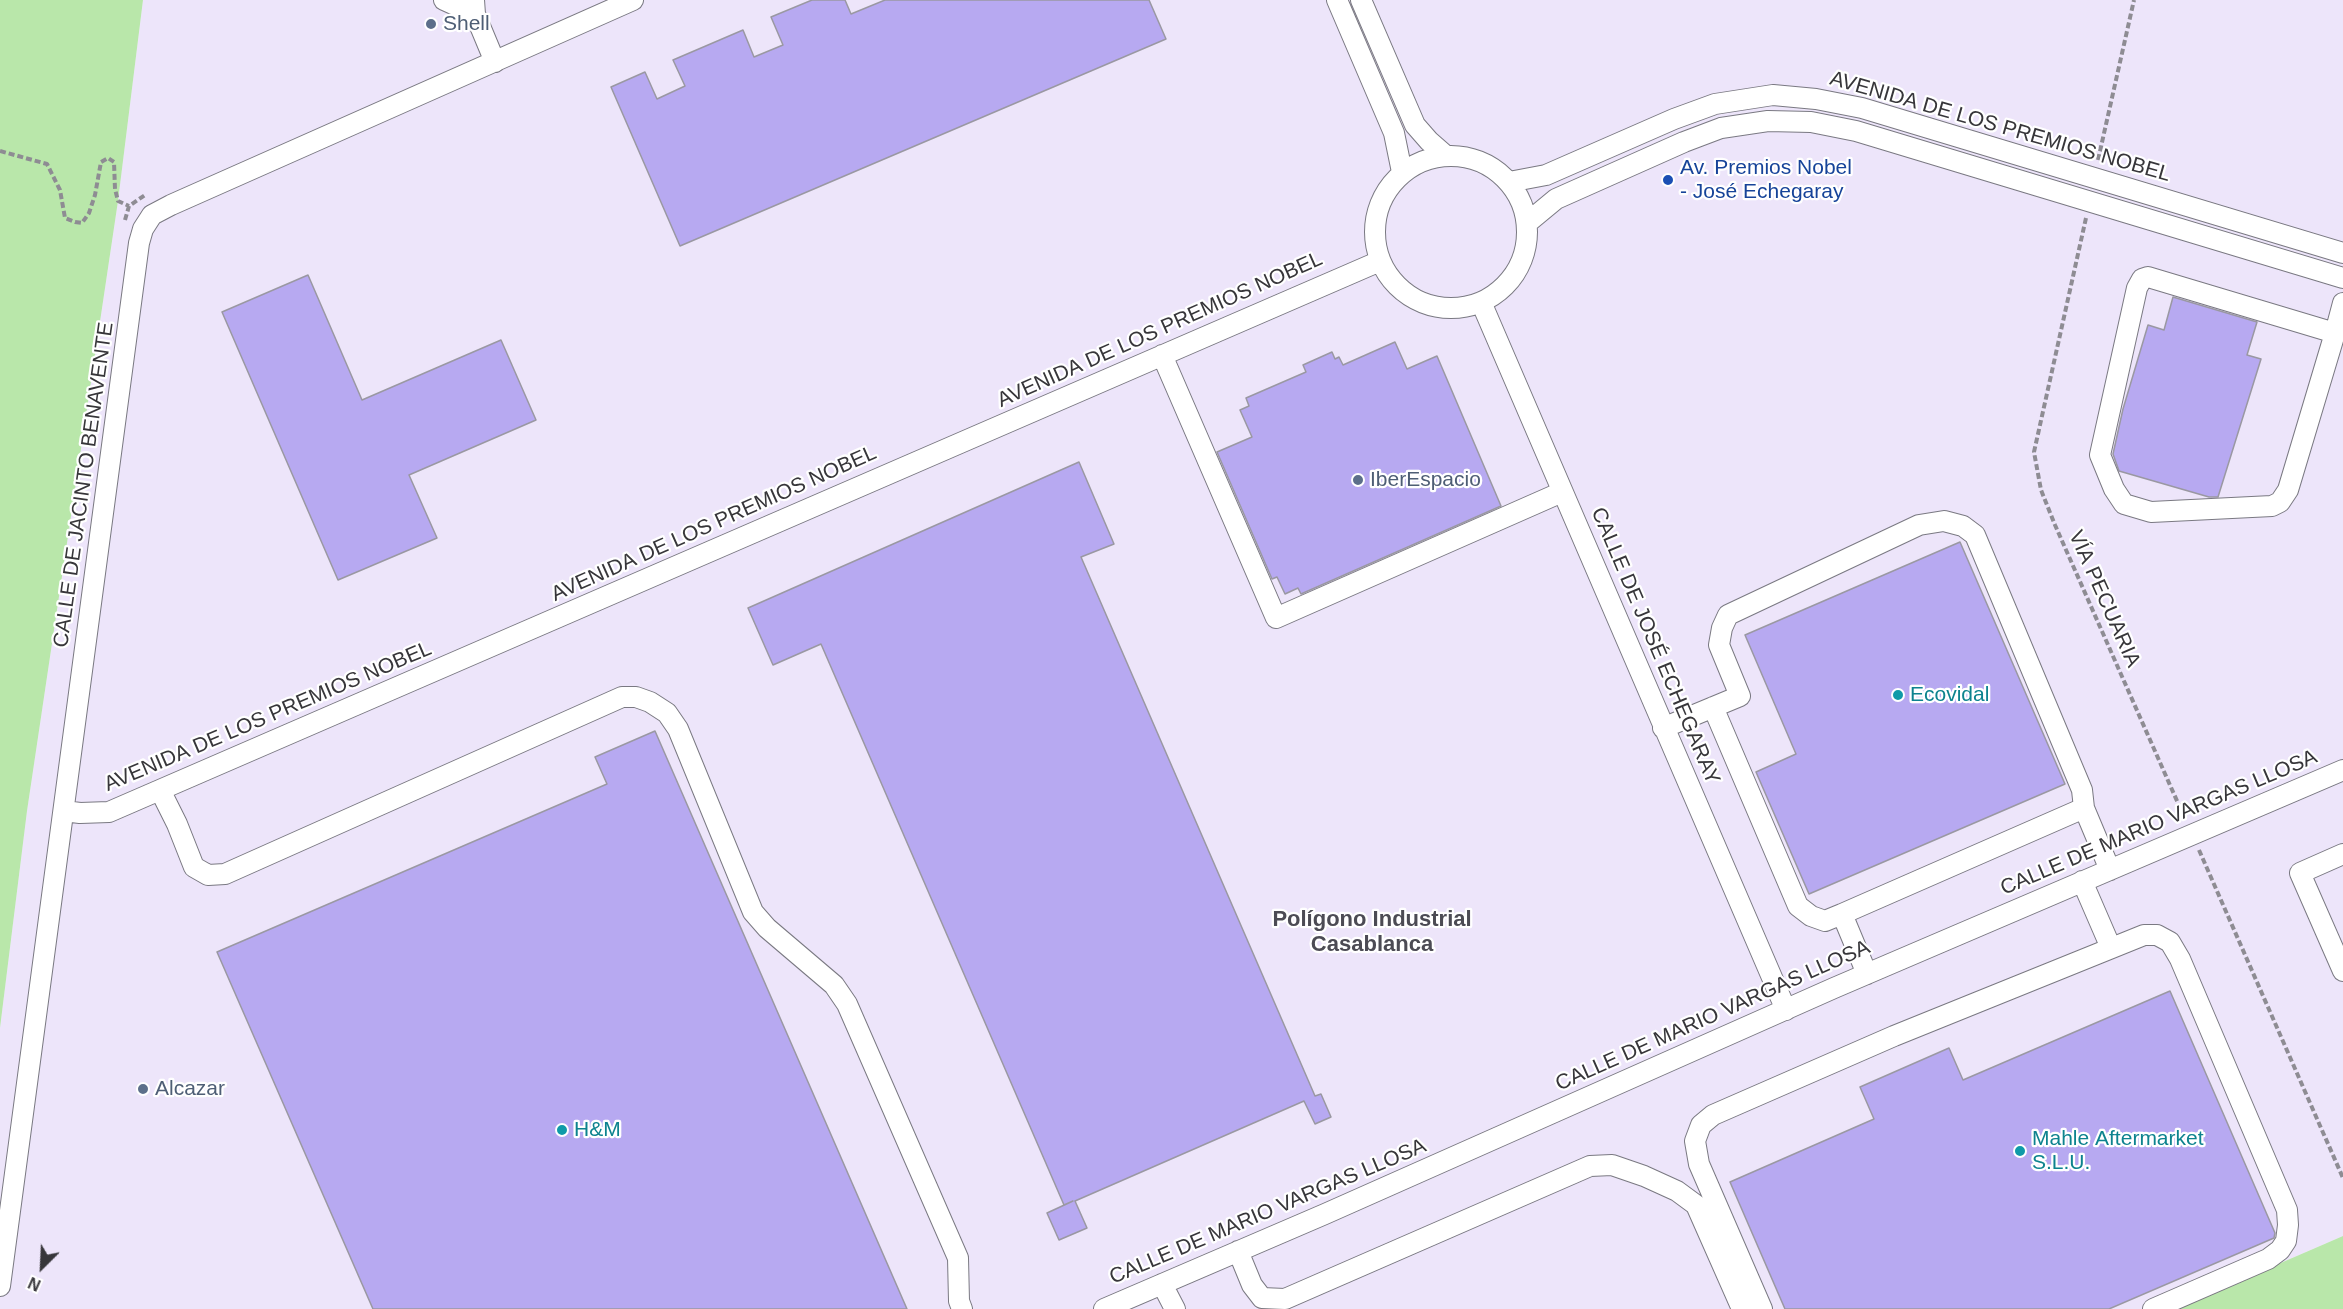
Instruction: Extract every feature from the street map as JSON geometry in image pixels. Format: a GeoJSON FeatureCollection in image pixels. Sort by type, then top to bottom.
{"type":"FeatureCollection","features":[{"type":"Feature","properties":{"kind":"street"},"geometry":{"type":"LineString","coordinates":[[444,0],[474,7],[495,62]]}},
{"type":"Feature","properties":{"kind":"street","name":"CALLE DE JACINTO BENAVENTE"},"geometry":{"type":"LineString","coordinates":[[0,1286],[140,243],[147,222],[152,215],[171,204],[633,0]]}},
{"type":"Feature","properties":{"kind":"street"},"geometry":{"type":"LineString","coordinates":[[1337,0],[1394,133],[1402,172]]}},
{"type":"Feature","properties":{"kind":"street"},"geometry":{"type":"LineString","coordinates":[[1361,0],[1415,125],[1445,155]]}},
{"type":"Feature","properties":{"kind":"street","name":"AVENIDA DE LOS PREMIOS NOBEL"},"geometry":{"type":"LineString","coordinates":[[1509,182],[1546,175],[1674,119],[1715,104],[1773,95],[1816,99],[1862,108],[2343,253]]}},
{"type":"Feature","properties":{"kind":"street","name":"AVENIDA DE LOS PREMIOS NOBEL"},"geometry":{"type":"LineString","coordinates":[[1527,223],[1556,199],[1721,128],[1768,121],[1811,122],[1856,131],[2343,278]]}},
{"type":"Feature","properties":{"kind":"street"},"geometry":{"type":"LineString","coordinates":[[1445,155],[1475,159],[1497,171],[1509,182],[1520,200],[1527,223],[1525,250],[1518,269],[1502,289],[1481,302],[1460,308],[1433,306],[1410,296],[1401,289],[1393,282],[1380,261],[1374,238],[1376,216],[1384,193],[1402,172],[1420,162],[1445,155]]}},
{"type":"Feature","properties":{"kind":"street","name":"AVENIDA DE LOS PREMIOS NOBEL"},"geometry":{"type":"LineString","coordinates":[[64,811],[110,812],[1380,261]]}},
{"type":"Feature","properties":{"kind":"street"},"geometry":{"type":"LineString","coordinates":[[2335,333],[2148,277],[2142,279],[2137,288],[2100,455],[2114,489],[2124,504],[2151,512],[2272,506],[2280,502],[2288,490],[2335,333],[2343,303]]}},
{"type":"Feature","properties":{"kind":"street","name":"CALLE DE JOSÉ ECHEGARAY"},"geometry":{"type":"LineString","coordinates":[[1481,302],[1786,1010]]}},
{"type":"Feature","properties":{"kind":"street"},"geometry":{"type":"LineString","coordinates":[[1162,355],[1276,618],[1562,492]]}},
{"type":"Feature","properties":{"kind":"street"},"geometry":{"type":"LineString","coordinates":[[1663,728],[1740,696],[1719,645],[1722,628],[1728,615],[1919,525],[1944,521],[1963,526],[1975,535],[2082,790],[2084,808],[2110,870]]}},
{"type":"Feature","properties":{"kind":"street"},"geometry":{"type":"LineString","coordinates":[[160,790],[177,824],[194,867],[208,875],[225,874],[622,697],[636,697],[650,702],[667,713],[678,729],[753,912],[767,928],[834,985],[848,1004],[958,1258],[959,1301],[962,1309]]}},
{"type":"Feature","properties":{"kind":"street"},"geometry":{"type":"LineString","coordinates":[[1713,707],[1797,906],[1811,916],[1825,921],[2084,808]]}},
{"type":"Feature","properties":{"kind":"street","name":"CALLE DE MARIO VARGAS LLOSA"},"geometry":{"type":"LineString","coordinates":[[1104,1309],[1390,1186],[1868,974],[2343,770]]}},
{"type":"Feature","properties":{"kind":"street"},"geometry":{"type":"LineString","coordinates":[[2343,854],[2300,873],[2343,971]]}},
{"type":"Feature","properties":{"kind":"street"},"geometry":{"type":"LineString","coordinates":[[2082,881],[2111,948]]}},
{"type":"Feature","properties":{"kind":"street"},"geometry":{"type":"LineString","coordinates":[[1842,914],[1868,974]]}},
{"type":"Feature","properties":{"kind":"street"},"geometry":{"type":"LineString","coordinates":[[1762,1309],[1699,1164],[1695,1141],[1701,1125],[1713,1114],[1894,1036],[2144,935],[2157,935],[2170,942],[2180,958],[2287,1210],[2288,1225],[2286,1241],[2280,1250],[2268,1259],[2152,1309]]}},
{"type":"Feature","properties":{"kind":"street"},"geometry":{"type":"LineString","coordinates":[[1238,1251],[1252,1285],[1262,1298],[1285,1299],[1590,1166],[1612,1165],[1677,1191],[1696,1205],[1742,1309]]}},
{"type":"Feature","properties":{"kind":"street"},"geometry":{"type":"LineString","coordinates":[[1162,1284],[1175,1309]]}},
{"type":"Feature","properties":{"kind":"path"},"geometry":{"type":"LineString","coordinates":[[2095,178],[2134,0]]}},
{"type":"Feature","properties":{"kind":"path"},"geometry":{"type":"LineString","coordinates":[[0,151],[47,165],[60,190],[65,218],[82,223],[89,213],[95,195],[101,162],[108,158],[114,162],[118,201],[129,206]]}},
{"type":"Feature","properties":{"kind":"path","name":"VÍA PECUARIA"},"geometry":{"type":"LineString","coordinates":[[2090,202],[2034,452],[2041,490],[2343,1178]]}},
{"type":"Feature","properties":{"kind":"shaded area"},"geometry":{"type":"Polygon","coordinates":[[[143,0],[2343,0],[2343,1236],[2174,1309],[0,1309],[0,1028],[27,811],[118,201],[143,0]]]}},
{"type":"Feature","properties":{"kind":"green space"},"geometry":{"type":"Polygon","coordinates":[[[0,0],[143,0],[118,201],[27,811],[0,1028],[0,0]]]}},
{"type":"Feature","properties":{"kind":"green space"},"geometry":{"type":"Polygon","coordinates":[[[2343,1236],[2343,1309],[2174,1309],[2313,1249],[2343,1236]]]}},
{"type":"Feature","properties":{"kind":"building"},"geometry":{"type":"Polygon","coordinates":[[[812,0],[845,0],[851,14],[885,0],[1149,0],[1166,39],[680,246],[611,87],[645,72],[657,99],[685,86],[673,60],[743,30],[754,57],[783,45],[771,17],[812,0]]]}},
{"type":"Feature","properties":{"kind":"building"},"geometry":{"type":"Polygon","coordinates":[[[308,275],[362,400],[501,340],[536,420],[409,475],[437,538],[338,580],[222,312],[308,275]]]}},
{"type":"Feature","properties":{"kind":"building"},"geometry":{"type":"Polygon","coordinates":[[[2173,297],[2257,322],[2247,355],[2261,359],[2218,497],[2209,497],[2119,471],[2113,454],[2123,409],[2148,325],[2164,330],[2173,297]]]}},
{"type":"Feature","properties":{"kind":"building","name":"IberEspacio"},"geometry":{"type":"Polygon","coordinates":[[[1395,342],[1407,369],[1437,356],[1501,506],[1301,594],[1298,588],[1285,594],[1277,577],[1272,579],[1217,452],[1252,437],[1240,410],[1249,406],[1246,398],[1306,372],[1303,365],[1332,352],[1335,359],[1339,357],[1343,365],[1395,342]]]}},
{"type":"Feature","properties":{"kind":"building"},"geometry":{"type":"Polygon","coordinates":[[[1079,462],[1114,544],[1081,557],[1315,1096],[1321,1094],[1331,1117],[1315,1124],[1304,1101],[1075,1201],[1087,1228],[1059,1240],[1047,1213],[1073,1201],[1064,1205],[821,644],[773,665],[748,608],[1079,462]]]}},
{"type":"Feature","properties":{"kind":"building","name":"Ecovidal"},"geometry":{"type":"Polygon","coordinates":[[[1960,542],[2065,784],[1809,894],[1756,772],[1796,754],[1745,635],[1960,542]]]}},
{"type":"Feature","properties":{"kind":"building","name":"H&M"},"geometry":{"type":"Polygon","coordinates":[[[655,731],[907,1309],[373,1309],[217,952],[607,784],[595,757],[655,731]]]}},
{"type":"Feature","properties":{"kind":"building","name":"Mahle Aftermarket S.L.U."},"geometry":{"type":"Polygon","coordinates":[[[2170,991],[2275,1233],[2274,1238],[2109,1309],[1785,1309],[1730,1182],[1874,1119],[1860,1087],[1949,1048],[1963,1080],[2170,991]]]}},
{"type":"Feature","properties":{"kind":"place","name":"Shell"},"geometry":{"type":"Point","coordinates":[431,24]}},
{"type":"Feature","properties":{"kind":"place","name":"Av. Premios Nobel - José Echegaray"},"geometry":{"type":"Point","coordinates":[1668,180]}},
{"type":"Feature","properties":{"kind":"place","name":"IberEspacio"},"geometry":{"type":"Point","coordinates":[1358,480]}},
{"type":"Feature","properties":{"kind":"place","name":"Ecovidal"},"geometry":{"type":"Point","coordinates":[1898,695]}},
{"type":"Feature","properties":{"kind":"place","name":"Alcazar"},"geometry":{"type":"Point","coordinates":[143,1089]}},
{"type":"Feature","properties":{"kind":"place","name":"H&M"},"geometry":{"type":"Point","coordinates":[562,1130]}},
{"type":"Feature","properties":{"kind":"place","name":"Mahle Aftermarket S.L.U."},"geometry":{"type":"Point","coordinates":[2020,1151]}},
{"type":"Feature","properties":{"kind":"district","name":"Polígono Industrial Casablanca"},"geometry":{"type":"Point","coordinates":[1372,932]}}]}
